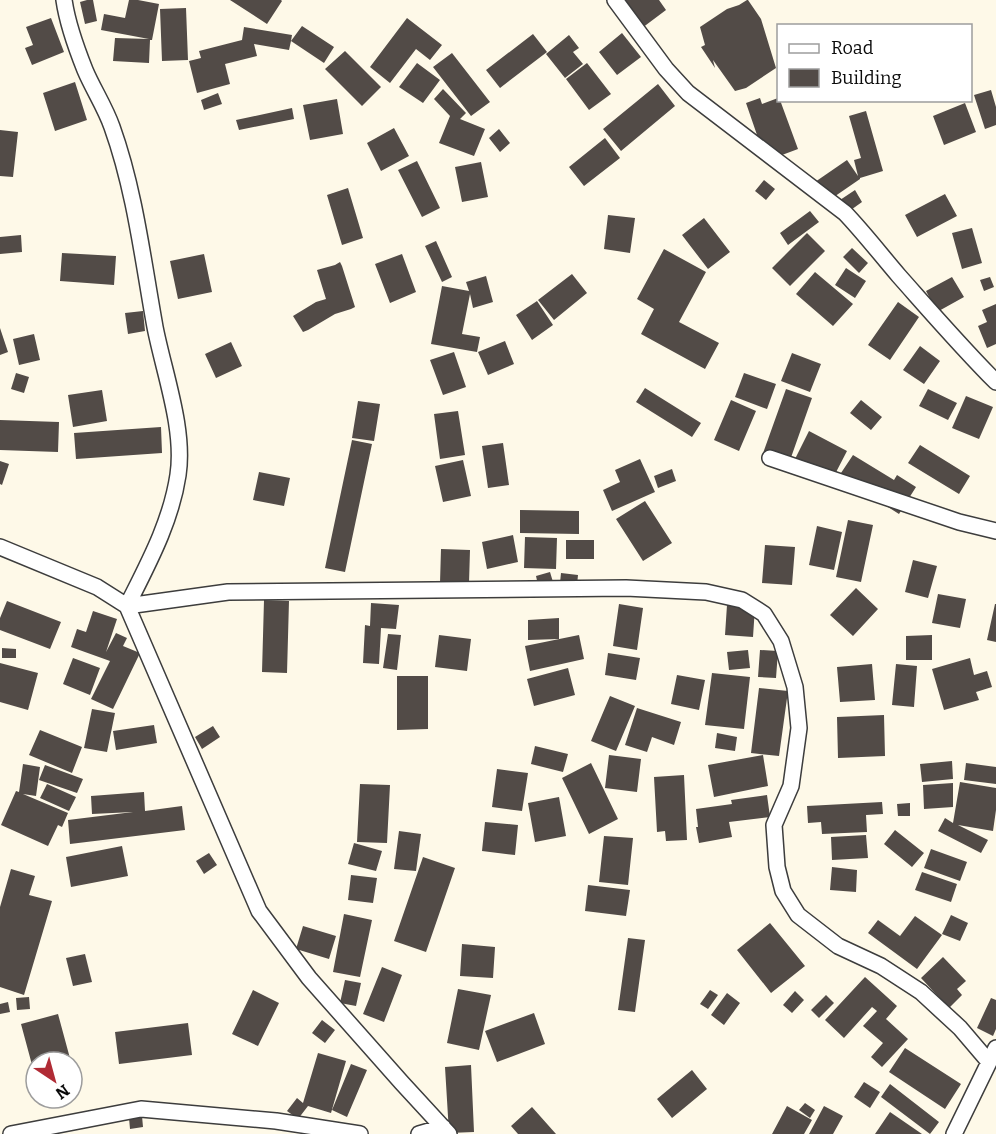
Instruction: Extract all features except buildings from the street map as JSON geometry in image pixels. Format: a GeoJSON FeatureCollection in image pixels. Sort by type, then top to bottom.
{"type":"FeatureCollection","features":[{"type":"Feature","properties":{"kind":"street"},"geometry":{"type":"LineString","coordinates":[[64,0],[85,70],[112,126],[127,174],[156,331],[173,400],[180,449],[178,474],[170,510],[152,555],[127,606]]}},
{"type":"Feature","properties":{"kind":"street"},"geometry":{"type":"LineString","coordinates":[[615,0],[666,69],[688,93],[845,213],[996,382]]}},
{"type":"Feature","properties":{"kind":"street"},"geometry":{"type":"LineString","coordinates":[[770,458],[959,522],[996,531]]}},
{"type":"Feature","properties":{"kind":"street"},"geometry":{"type":"LineString","coordinates":[[0,547],[97,586],[127,606],[259,912],[309,978],[446,1131]]}},
{"type":"Feature","properties":{"kind":"street"},"geometry":{"type":"LineString","coordinates":[[127,606],[228,592],[626,588],[706,592],[742,600],[764,614],[781,641],[795,687],[799,728],[791,786],[774,825],[777,867],[783,891],[798,915],[838,946],[881,966],[921,992],[993,1055],[954,1134]]}},
{"type":"Feature","properties":{"kind":"street"},"geometry":{"type":"LineString","coordinates":[[12,1134],[141,1109],[276,1121],[360,1134]]}},
{"type":"Feature","properties":{"kind":"street"},"geometry":{"type":"LineString","coordinates":[[419,1134],[446,1131]]}}]}
